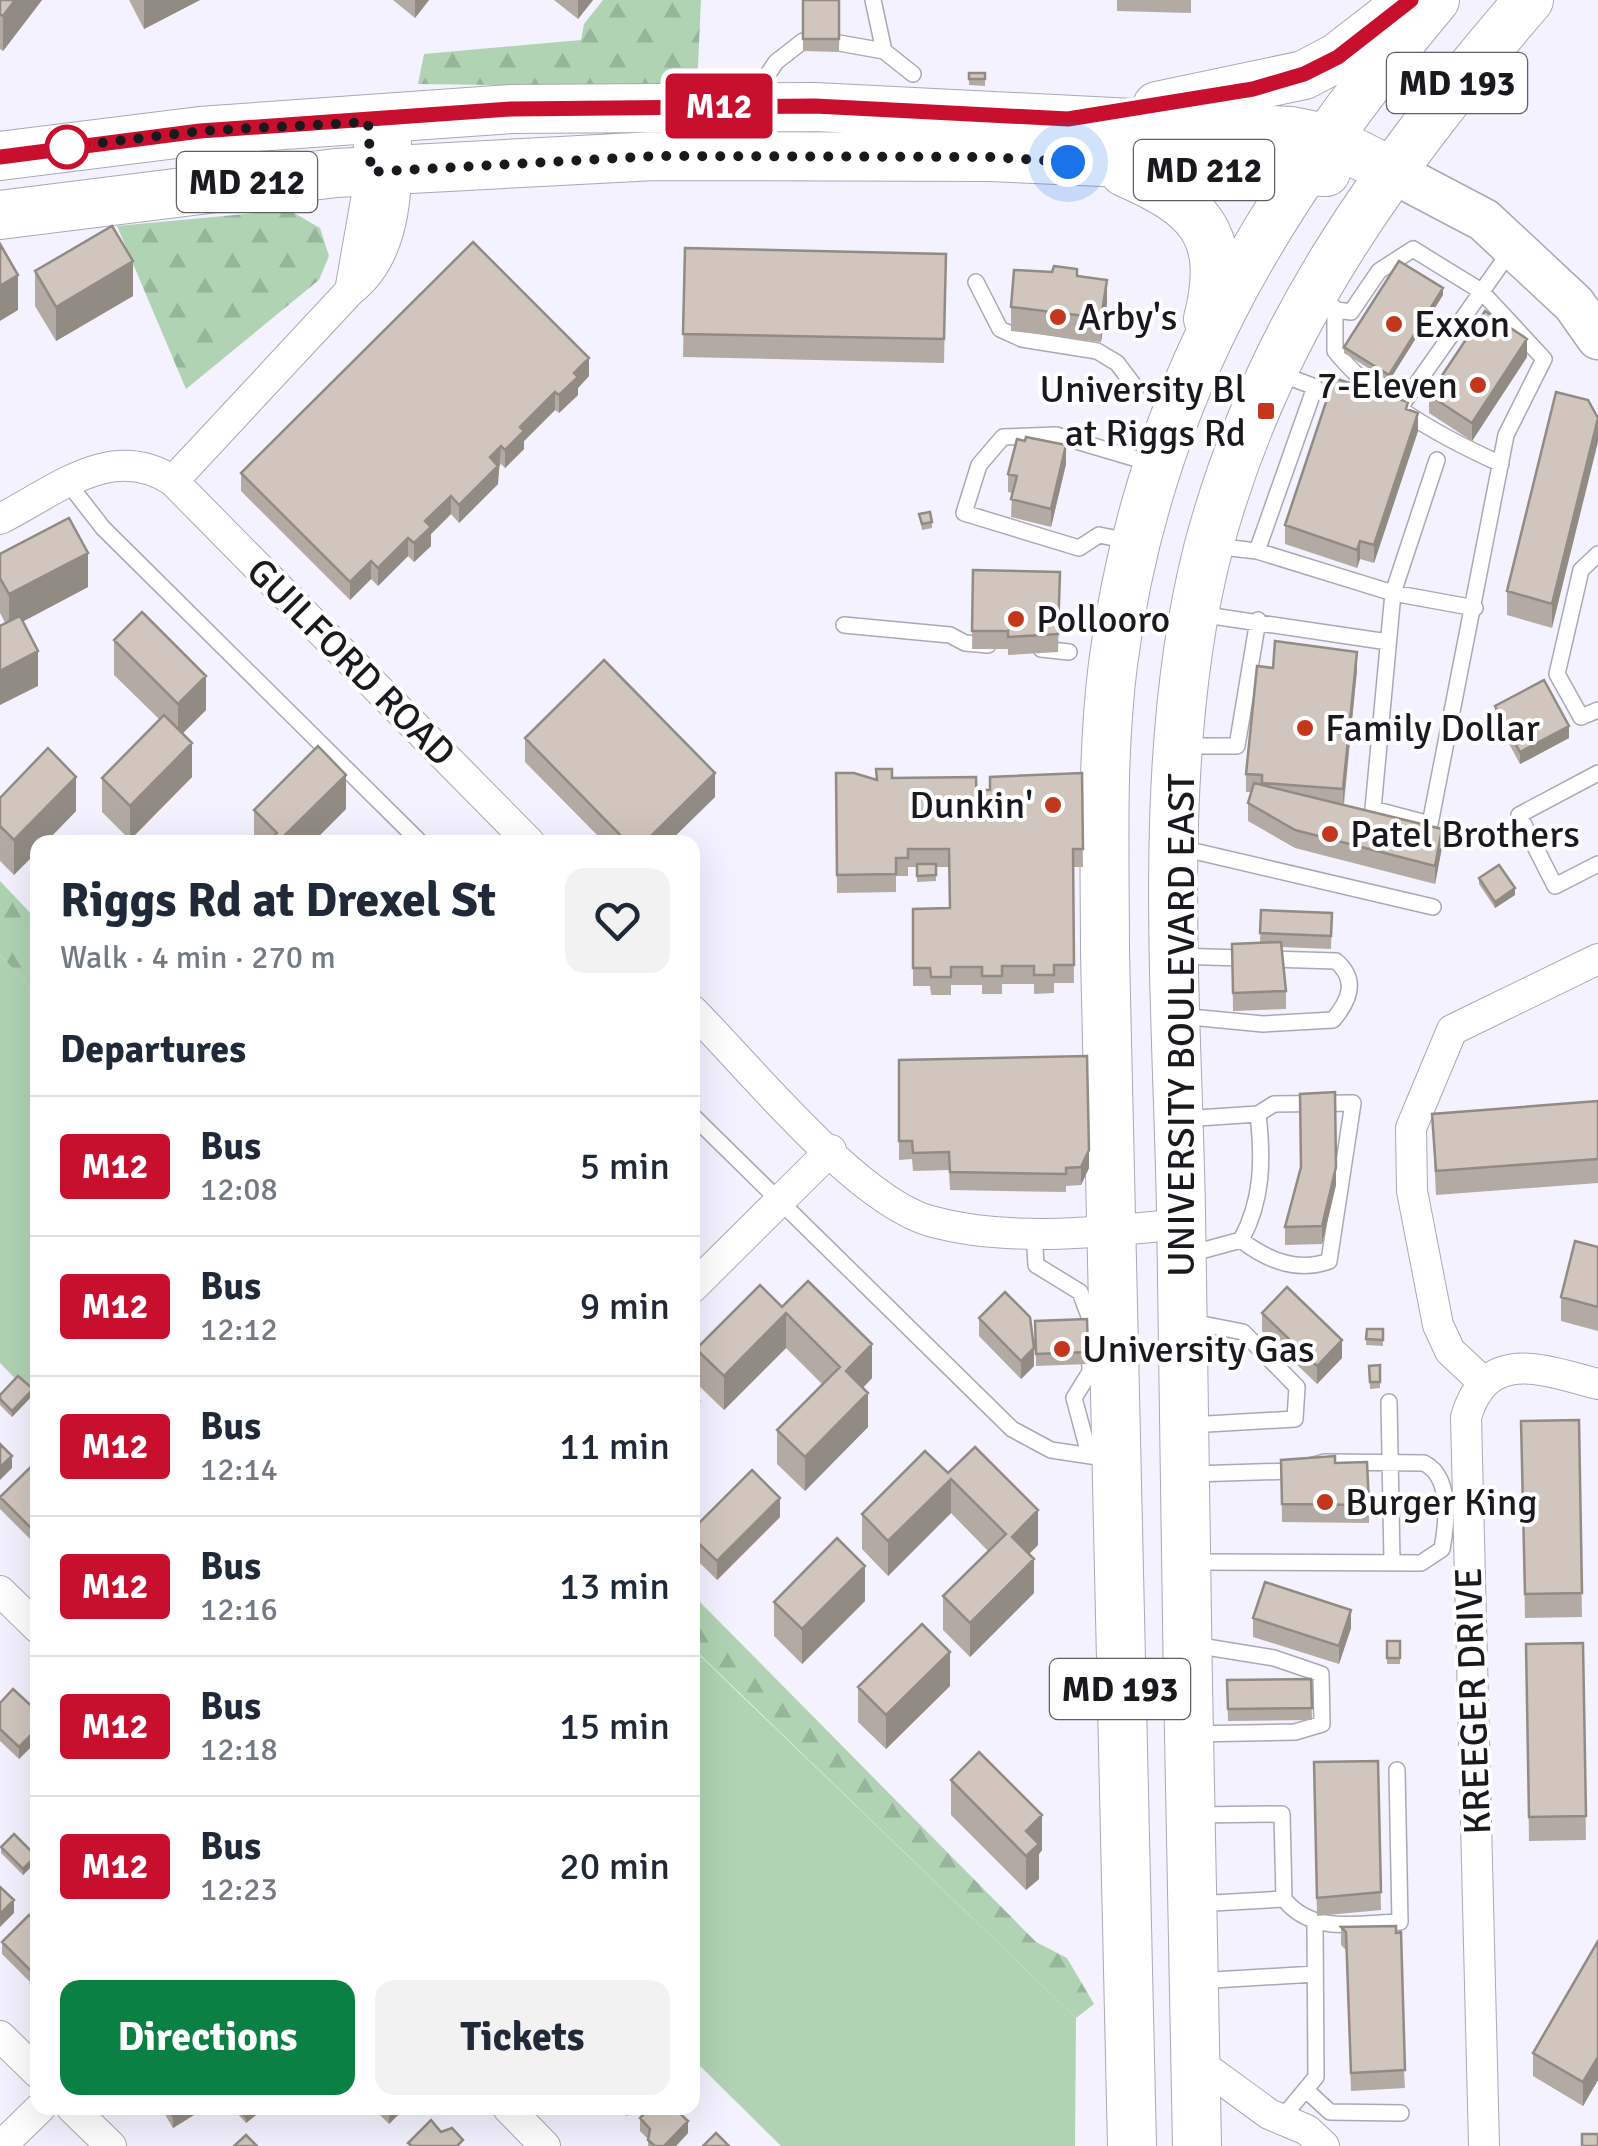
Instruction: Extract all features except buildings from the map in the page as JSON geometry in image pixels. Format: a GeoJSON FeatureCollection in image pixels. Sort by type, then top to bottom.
{"type":"FeatureCollection","features":[{"type":"Feature","properties":{"kind":"main road"},"geometry":{"type":"LineString","coordinates":[[1068,119],[1253,89],[1304,74],[1338,57],[1412,0]]}},
{"type":"Feature","properties":{"kind":"main road","name":"UNIVERSITY BOULEVARD EAST"},"geometry":{"type":"LineString","coordinates":[[1132,2146],[1102,1457],[1110,1231],[1105,786],[1113,667],[1134,542],[1198,362],[1254,248],[1313,156],[1435,0]]}},
{"type":"Feature","properties":{"kind":"main road","name":"UNIVERSITY BOULEVARD EAST"},"geometry":{"type":"LineString","coordinates":[[1197,2146],[1176,1016],[1179,746],[1194,614],[1209,545],[1272,371],[1319,308],[1390,170],[1529,0]]}},
{"type":"Feature","properties":{"kind":"main road","name":"MD 212"},"geometry":{"type":"LineString","coordinates":[[0,156],[200,131],[511,109],[746,106],[1291,132],[1313,156]]}},
{"type":"Feature","properties":{"kind":"main road","name":"MD 212"},"geometry":{"type":"LineString","coordinates":[[0,215],[219,185],[655,156],[990,157],[1107,165],[1313,156],[1390,170],[1484,220],[1574,304],[1598,338]]}},
{"type":"Feature","properties":{"kind":"main road"},"geometry":{"type":"LineString","coordinates":[[1107,165],[1174,194],[1194,211],[1206,231],[1214,276],[1198,362]]}},
{"type":"Feature","properties":{"kind":"street"},"geometry":{"type":"LineString","coordinates":[[0,519],[106,466],[150,466],[174,481],[350,291],[384,172],[381,121]]}},
{"type":"Feature","properties":{"kind":"street","name":"GUILFORD ROAD"},"geometry":{"type":"LineString","coordinates":[[174,481],[522,835]]}},
{"type":"Feature","properties":{"kind":"street"},"geometry":{"type":"LineString","coordinates":[[1598,959],[1452,1030],[1410,1128],[1412,1191],[1438,1325],[1450,1351],[1483,1382],[1510,1368],[1527,1368],[1598,1384]]}},
{"type":"Feature","properties":{"kind":"street"},"geometry":{"type":"LineString","coordinates":[[700,1018],[868,1185],[929,1220],[1034,1232],[1110,1231],[1181,1240]]}},
{"type":"Feature","properties":{"kind":"street"},"geometry":{"type":"LineString","coordinates":[[700,1280],[831,1150]]}},
{"type":"Feature","properties":{"kind":"street","name":"KREEGER DRIVE"},"geometry":{"type":"LineString","coordinates":[[1483,1382],[1472,1397],[1464,1440],[1484,2146]]}},
{"type":"Feature","properties":{"kind":"street"},"geometry":{"type":"LineString","coordinates":[[0,1591],[30,1620]]}},
{"type":"Feature","properties":{"kind":"street"},"geometry":{"type":"LineString","coordinates":[[0,2036],[30,2065]]}},
{"type":"Feature","properties":{"kind":"street"},"geometry":{"type":"LineString","coordinates":[[1195,2060],[1279,2126],[1306,2130],[1324,2146]]}},
{"type":"Feature","properties":{"kind":"street"},"geometry":{"type":"LineString","coordinates":[[1,2146],[33,2115]]}},
{"type":"Feature","properties":{"kind":"street"},"geometry":{"type":"LineString","coordinates":[[79,2115],[111,2146]]}},
{"type":"Feature","properties":{"kind":"street"},"geometry":{"type":"LineString","coordinates":[[515,2115],[545,2146]]}},
{"type":"Feature","properties":{"kind":"lane"},"geometry":{"type":"LineString","coordinates":[[874,0],[884,50]]}},
{"type":"Feature","properties":{"kind":"lane"},"geometry":{"type":"LineString","coordinates":[[746,106],[776,62],[803,41]]}},
{"type":"Feature","properties":{"kind":"lane"},"geometry":{"type":"LineString","coordinates":[[839,43],[884,50],[913,74]]}},
{"type":"Feature","properties":{"kind":"lane"},"geometry":{"type":"LineString","coordinates":[[1401,406],[1514,245]]}},
{"type":"Feature","properties":{"kind":"lane"},"geometry":{"type":"LineString","coordinates":[[1436,460],[1393,594],[1373,809],[1430,824],[1475,608],[1501,464],[1506,436],[1544,359],[1481,291],[1413,250],[1379,271],[1351,312],[1319,308],[1335,351],[1350,370],[1457,444],[1501,464]]}},
{"type":"Feature","properties":{"kind":"lane"},"geometry":{"type":"LineString","coordinates":[[976,282],[1000,329],[1022,339],[1097,351],[1117,363],[1136,388]]}},
{"type":"Feature","properties":{"kind":"lane"},"geometry":{"type":"LineString","coordinates":[[1257,551],[1315,386],[1272,371]]}},
{"type":"Feature","properties":{"kind":"lane"},"geometry":{"type":"LineString","coordinates":[[1134,542],[1099,535],[1079,548],[964,513],[979,465],[1003,437],[1056,435],[1158,466]]}},
{"type":"Feature","properties":{"kind":"lane"},"geometry":{"type":"LineString","coordinates":[[68,482],[103,528],[413,835]]}},
{"type":"Feature","properties":{"kind":"lane"},"geometry":{"type":"LineString","coordinates":[[1209,545],[1257,551],[1393,594],[1475,608]]}},
{"type":"Feature","properties":{"kind":"lane"},"geometry":{"type":"LineString","coordinates":[[1598,554],[1581,570],[1557,674],[1581,718],[1598,710]]}},
{"type":"Feature","properties":{"kind":"lane"},"geometry":{"type":"LineString","coordinates":[[1194,614],[1258,620],[1388,642]]}},
{"type":"Feature","properties":{"kind":"lane"},"geometry":{"type":"LineString","coordinates":[[1179,746],[1238,746],[1258,620]]}},
{"type":"Feature","properties":{"kind":"lane"},"geometry":{"type":"LineString","coordinates":[[844,624],[950,635],[964,642],[1000,646]]}},
{"type":"Feature","properties":{"kind":"lane"},"geometry":{"type":"LineString","coordinates":[[1017,647],[1069,652]]}},
{"type":"Feature","properties":{"kind":"lane"},"geometry":{"type":"LineString","coordinates":[[1598,773],[1520,815],[1555,886],[1598,864]]}},
{"type":"Feature","properties":{"kind":"lane"},"geometry":{"type":"LineString","coordinates":[[1176,847],[1433,908]]}},
{"type":"Feature","properties":{"kind":"lane"},"geometry":{"type":"LineString","coordinates":[[1176,956],[1336,961],[1347,971],[1351,986],[1346,1004],[1333,1020],[1263,1024],[1176,1016]]}},
{"type":"Feature","properties":{"kind":"lane"},"geometry":{"type":"LineString","coordinates":[[1179,1119],[1258,1114],[1274,1104],[1353,1104],[1329,1262],[1311,1268],[1265,1258],[1241,1240],[1181,1240]]}},
{"type":"Feature","properties":{"kind":"lane"},"geometry":{"type":"LineString","coordinates":[[1241,1240],[1258,1199],[1262,1152],[1258,1114]]}},
{"type":"Feature","properties":{"kind":"lane"},"geometry":{"type":"LineString","coordinates":[[700,1123],[1012,1430],[1051,1450],[1102,1457]]}},
{"type":"Feature","properties":{"kind":"lane"},"geometry":{"type":"LineString","coordinates":[[1034,1232],[1036,1265],[1080,1292],[1089,1316],[1090,1372],[1074,1398],[1102,1457]]}},
{"type":"Feature","properties":{"kind":"lane"},"geometry":{"type":"LineString","coordinates":[[1183,1320],[1243,1332],[1297,1387],[1296,1419],[1184,1425]]}},
{"type":"Feature","properties":{"kind":"lane"},"geometry":{"type":"LineString","coordinates":[[1389,1402],[1392,1562]]}},
{"type":"Feature","properties":{"kind":"lane"},"geometry":{"type":"LineString","coordinates":[[1184,1474],[1292,1471],[1325,1462],[1424,1462],[1434,1468],[1443,1484],[1445,1533],[1442,1549],[1430,1561],[1185,1562]]}},
{"type":"Feature","properties":{"kind":"lane"},"geometry":{"type":"LineString","coordinates":[[1186,1644],[1274,1658],[1321,1674],[1322,1724],[1295,1732],[1188,1734]]}},
{"type":"Feature","properties":{"kind":"lane"},"geometry":{"type":"LineString","coordinates":[[1190,1816],[1282,1814],[1284,1899],[1296,1914],[1315,1924],[1400,1922],[1397,1770]]}},
{"type":"Feature","properties":{"kind":"lane"},"geometry":{"type":"LineString","coordinates":[[1191,1904],[1284,1899]]}},
{"type":"Feature","properties":{"kind":"lane"},"geometry":{"type":"LineString","coordinates":[[1279,2126],[1316,2077],[1315,1924]]}},
{"type":"Feature","properties":{"kind":"lane"},"geometry":{"type":"LineString","coordinates":[[1193,1981],[1315,1974]]}},
{"type":"Feature","properties":{"kind":"lane"},"geometry":{"type":"LineString","coordinates":[[1306,2090],[1330,2112],[1401,2113]]}},
{"type":"Feature","properties":{"kind":"green space"},"geometry":{"type":"Polygon","coordinates":[[[603,0],[701,0],[697,88],[418,84],[424,54],[581,40],[584,24],[603,0]]]}},
{"type":"Feature","properties":{"kind":"green space"},"geometry":{"type":"Polygon","coordinates":[[[289,210],[320,228],[329,256],[319,280],[186,389],[117,226],[289,210]]]}},
{"type":"Feature","properties":{"kind":"green space"},"geometry":{"type":"Polygon","coordinates":[[[0,881],[30,913],[30,987],[0,955],[0,881]]]}},
{"type":"Feature","properties":{"kind":"green space"},"geometry":{"type":"Polygon","coordinates":[[[0,955],[30,987],[30,1394],[0,1363],[0,955]]]}},
{"type":"Feature","properties":{"kind":"green space"},"geometry":{"type":"Polygon","coordinates":[[[700,1602],[1036,1942],[1067,1958],[1094,2004],[1076,2018],[700,1655],[700,1602]]]}},
{"type":"Feature","properties":{"kind":"green space"},"geometry":{"type":"Polygon","coordinates":[[[700,1656],[1076,2018],[1075,2146],[781,2146],[700,2066],[700,1656]]]}},
{"type":"Feature","properties":{"kind":"bus line","name":"M12"},"geometry":{"type":"LineString","coordinates":[[0,157],[200,131],[511,109],[815,106],[1068,119],[1253,89],[1304,74],[1338,57],[1411,0]]}},
{"type":"Feature","properties":{"kind":"place","name":"Arby's"},"geometry":{"type":"Point","coordinates":[1058,317]}},
{"type":"Feature","properties":{"kind":"place","name":"Exxon"},"geometry":{"type":"Point","coordinates":[1394,324]}},
{"type":"Feature","properties":{"kind":"place","name":"7-Eleven"},"geometry":{"type":"Point","coordinates":[1478,385]}},
{"type":"Feature","properties":{"kind":"place","name":"University Bl at Riggs Rd"},"geometry":{"type":"Point","coordinates":[1266,411]}},
{"type":"Feature","properties":{"kind":"place","name":"Pollooro"},"geometry":{"type":"Point","coordinates":[1016,619]}},
{"type":"Feature","properties":{"kind":"place","name":"Family Dollar"},"geometry":{"type":"Point","coordinates":[1305,728]}},
{"type":"Feature","properties":{"kind":"place","name":"Dunkin'"},"geometry":{"type":"Point","coordinates":[1053,805]}},
{"type":"Feature","properties":{"kind":"place","name":"Patel Brothers"},"geometry":{"type":"Point","coordinates":[1330,834]}},
{"type":"Feature","properties":{"kind":"place","name":"University Gas"},"geometry":{"type":"Point","coordinates":[1062,1349]}},
{"type":"Feature","properties":{"kind":"place","name":"Burger King"},"geometry":{"type":"Point","coordinates":[1325,1502]}},
{"type":"Feature","properties":{"kind":"route"},"geometry":{"type":"LineString","coordinates":[[67,147],[200,131],[368,122],[371,172],[655,156],[878,160],[990,157],[1068,162]]}}]}
